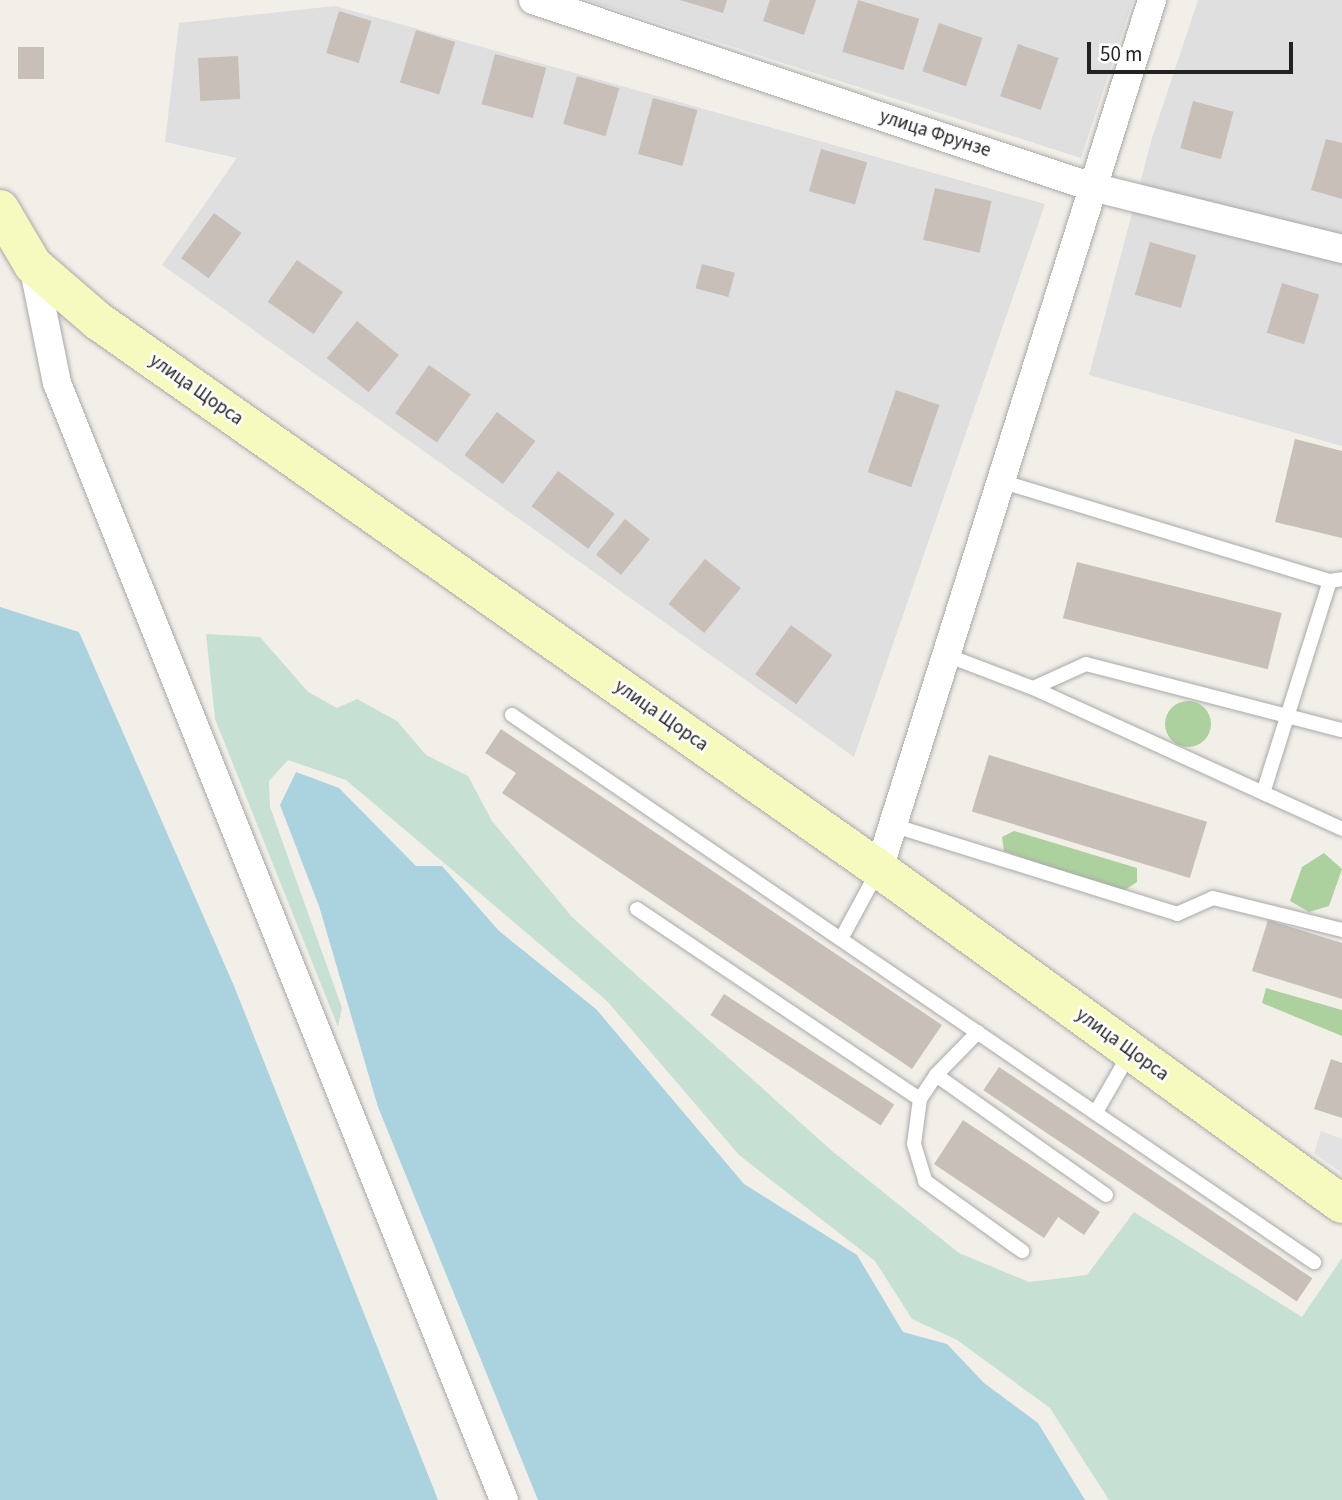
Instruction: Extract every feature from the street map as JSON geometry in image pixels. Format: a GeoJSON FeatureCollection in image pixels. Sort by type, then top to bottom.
{"type":"FeatureCollection","features":[{"type":"Feature","properties":{"kind":"street","name":"улица Фрунзе"},"geometry":{"type":"LineString","coordinates":[[533,0],[1092,187],[1342,249]]}},
{"type":"Feature","properties":{"kind":"street"},"geometry":{"type":"LineString","coordinates":[[879,869],[1152,0]]}},
{"type":"Feature","properties":{"kind":"street","name":"улица Щорса"},"geometry":{"type":"LineString","coordinates":[[0,209],[33,265],[98,321],[879,869],[1342,1204]]}},
{"type":"Feature","properties":{"kind":"street"},"geometry":{"type":"LineString","coordinates":[[33,265],[57,383],[504,1500]]}},
{"type":"Feature","properties":{"kind":"lane"},"geometry":{"type":"LineString","coordinates":[[1000,481],[1336,580],[1293,715],[1265,790]]}},
{"type":"Feature","properties":{"kind":"lane"},"geometry":{"type":"LineString","coordinates":[[946,655],[1033,688],[1265,790],[1342,829]]}},
{"type":"Feature","properties":{"kind":"lane"},"geometry":{"type":"LineString","coordinates":[[1033,688],[1086,664],[1293,715],[1342,730]]}},
{"type":"Feature","properties":{"kind":"lane"},"geometry":{"type":"LineString","coordinates":[[512,715],[1314,1262]]}},
{"type":"Feature","properties":{"kind":"lane"},"geometry":{"type":"LineString","coordinates":[[892,825],[1177,914],[1213,898],[1342,930]]}},
{"type":"Feature","properties":{"kind":"lane"},"geometry":{"type":"LineString","coordinates":[[841,939],[879,869]]}},
{"type":"Feature","properties":{"kind":"lane"},"geometry":{"type":"LineString","coordinates":[[637,909],[919,1098]]}},
{"type":"Feature","properties":{"kind":"lane"},"geometry":{"type":"LineString","coordinates":[[978,1032],[936,1074],[919,1098],[914,1144],[925,1181],[1022,1251]]}},
{"type":"Feature","properties":{"kind":"lane"},"geometry":{"type":"LineString","coordinates":[[1096,1112],[1131,1051]]}},
{"type":"Feature","properties":{"kind":"lane"},"geometry":{"type":"LineString","coordinates":[[936,1074],[1105,1195]]}},
{"type":"Feature","properties":{"kind":"shaded area"},"geometry":{"type":"Polygon","coordinates":[[[586,0],[1133,0],[1081,158],[586,0]]]}},
{"type":"Feature","properties":{"kind":"shaded area"},"geometry":{"type":"Polygon","coordinates":[[[1198,0],[1342,0],[1342,446],[1089,375],[1152,138],[1198,0]]]}},
{"type":"Feature","properties":{"kind":"shaded area"},"geometry":{"type":"Polygon","coordinates":[[[335,6],[1045,204],[854,757],[162,265],[237,158],[165,142],[179,23],[335,6]]]}},
{"type":"Feature","properties":{"kind":"shaded area"},"geometry":{"type":"Polygon","coordinates":[[[1321,1131],[1342,1139],[1342,1173],[1314,1153],[1321,1131]]]}},
{"type":"Feature","properties":{"kind":"green space"},"geometry":{"type":"Polygon","coordinates":[[[206,634],[260,637],[308,692],[337,708],[357,699],[397,721],[426,755],[468,776],[492,821],[572,917],[832,1151],[959,1253],[1029,1282],[1087,1275],[1134,1212],[1302,1317],[1342,1258],[1342,1500],[1109,1500],[1050,1408],[957,1340],[912,1319],[875,1261],[739,1155],[607,1001],[346,780],[288,760],[269,781],[270,807],[342,1008],[338,1027],[215,719],[206,634]]]}},
{"type":"Feature","properties":{"kind":"green space"},"geometry":{"type":"Polygon","coordinates":[[[1188,701],[1204,708],[1211,724],[1204,740],[1188,747],[1172,740],[1165,724],[1172,708],[1188,701]]]}},
{"type":"Feature","properties":{"kind":"green space"},"geometry":{"type":"Polygon","coordinates":[[[1014,831],[1137,868],[1137,882],[1122,892],[1004,851],[1002,837],[1014,831]]]}},
{"type":"Feature","properties":{"kind":"green space"},"geometry":{"type":"Polygon","coordinates":[[[1324,853],[1342,869],[1329,906],[1309,912],[1290,901],[1302,867],[1324,853]]]}},
{"type":"Feature","properties":{"kind":"green space"},"geometry":{"type":"Polygon","coordinates":[[[1266,988],[1342,1010],[1342,1036],[1262,1003],[1266,988]]]}},
{"type":"Feature","properties":{"kind":"water"},"geometry":{"type":"Polygon","coordinates":[[[0,607],[79,632],[234,986],[438,1500],[0,1500],[0,607]]]}},
{"type":"Feature","properties":{"kind":"water"},"geometry":{"type":"Polygon","coordinates":[[[296,772],[339,788],[416,866],[442,866],[499,931],[596,1009],[744,1184],[857,1255],[903,1332],[947,1344],[984,1383],[1038,1423],[1085,1500],[538,1500],[378,1107],[319,906],[280,805],[296,772]]]}},
{"type":"Feature","properties":{"kind":"building"},"geometry":{"type":"Polygon","coordinates":[[[680,0],[727,0],[723,13],[680,0]]]}},
{"type":"Feature","properties":{"kind":"building"},"geometry":{"type":"Polygon","coordinates":[[[770,0],[816,0],[804,35],[763,21],[770,0]]]}},
{"type":"Feature","properties":{"kind":"building"},"geometry":{"type":"Polygon","coordinates":[[[858,0],[919,19],[903,70],[842,52],[858,0]]]}},
{"type":"Feature","properties":{"kind":"building"},"geometry":{"type":"Polygon","coordinates":[[[339,11],[372,21],[359,63],[326,53],[339,11]]]}},
{"type":"Feature","properties":{"kind":"building"},"geometry":{"type":"Polygon","coordinates":[[[939,23],[982,38],[966,86],[922,71],[939,23]]]}},
{"type":"Feature","properties":{"kind":"building"},"geometry":{"type":"Polygon","coordinates":[[[416,30],[455,42],[439,95],[400,83],[416,30]]]}},
{"type":"Feature","properties":{"kind":"building"},"geometry":{"type":"Polygon","coordinates":[[[1018,44],[1059,58],[1041,110],[1000,96],[1018,44]]]}},
{"type":"Feature","properties":{"kind":"building"},"geometry":{"type":"Polygon","coordinates":[[[18,47],[44,47],[44,79],[18,79],[18,47]]]}},
{"type":"Feature","properties":{"kind":"building"},"geometry":{"type":"Polygon","coordinates":[[[495,54],[546,68],[533,118],[482,104],[495,54]]]}},
{"type":"Feature","properties":{"kind":"building"},"geometry":{"type":"Polygon","coordinates":[[[238,56],[240,99],[200,101],[198,58],[238,56]]]}},
{"type":"Feature","properties":{"kind":"building"},"geometry":{"type":"Polygon","coordinates":[[[577,76],[619,88],[606,136],[563,124],[577,76]]]}},
{"type":"Feature","properties":{"kind":"building"},"geometry":{"type":"Polygon","coordinates":[[[653,98],[697,110],[682,166],[638,154],[653,98]]]}},
{"type":"Feature","properties":{"kind":"building"},"geometry":{"type":"Polygon","coordinates":[[[1193,101],[1234,112],[1221,159],[1180,148],[1193,101]]]}},
{"type":"Feature","properties":{"kind":"building"},"geometry":{"type":"Polygon","coordinates":[[[1326,139],[1342,143],[1342,199],[1311,190],[1326,139]]]}},
{"type":"Feature","properties":{"kind":"building"},"geometry":{"type":"Polygon","coordinates":[[[821,149],[867,162],[855,205],[809,191],[821,149]]]}},
{"type":"Feature","properties":{"kind":"building"},"geometry":{"type":"Polygon","coordinates":[[[935,188],[992,201],[980,253],[923,240],[935,188]]]}},
{"type":"Feature","properties":{"kind":"building"},"geometry":{"type":"Polygon","coordinates":[[[214,213],[242,233],[209,278],[181,258],[214,213]]]}},
{"type":"Feature","properties":{"kind":"building"},"geometry":{"type":"Polygon","coordinates":[[[1150,242],[1196,255],[1181,308],[1135,295],[1150,242]]]}},
{"type":"Feature","properties":{"kind":"building"},"geometry":{"type":"Polygon","coordinates":[[[297,260],[343,292],[314,334],[268,302],[297,260]]]}},
{"type":"Feature","properties":{"kind":"building"},"geometry":{"type":"Polygon","coordinates":[[[702,264],[735,273],[728,297],[696,288],[702,264]]]}},
{"type":"Feature","properties":{"kind":"building"},"geometry":{"type":"Polygon","coordinates":[[[1282,283],[1319,294],[1304,344],[1267,333],[1282,283]]]}},
{"type":"Feature","properties":{"kind":"building"},"geometry":{"type":"Polygon","coordinates":[[[357,321],[399,355],[369,392],[327,358],[357,321]]]}},
{"type":"Feature","properties":{"kind":"building"},"geometry":{"type":"Polygon","coordinates":[[[429,365],[471,394],[437,443],[395,413],[429,365]]]}},
{"type":"Feature","properties":{"kind":"building"},"geometry":{"type":"Polygon","coordinates":[[[896,390],[939,405],[911,487],[868,472],[896,390]]]}},
{"type":"Feature","properties":{"kind":"building"},"geometry":{"type":"Polygon","coordinates":[[[497,412],[535,441],[503,484],[465,455],[497,412]]]}},
{"type":"Feature","properties":{"kind":"building"},"geometry":{"type":"Polygon","coordinates":[[[1295,439],[1342,451],[1342,538],[1275,522],[1295,439]]]}},
{"type":"Feature","properties":{"kind":"building"},"geometry":{"type":"Polygon","coordinates":[[[558,471],[615,514],[588,549],[532,506],[558,471]]]}},
{"type":"Feature","properties":{"kind":"building"},"geometry":{"type":"Polygon","coordinates":[[[625,519],[650,539],[621,575],[596,555],[625,519]]]}},
{"type":"Feature","properties":{"kind":"building"},"geometry":{"type":"Polygon","coordinates":[[[705,559],[741,588],[704,633],[668,604],[705,559]]]}},
{"type":"Feature","properties":{"kind":"building"},"geometry":{"type":"Polygon","coordinates":[[[1077,562],[1282,613],[1268,669],[1063,618],[1077,562]]]}},
{"type":"Feature","properties":{"kind":"building"},"geometry":{"type":"Polygon","coordinates":[[[791,625],[832,655],[796,704],[755,674],[791,625]]]}},
{"type":"Feature","properties":{"kind":"building"},"geometry":{"type":"Polygon","coordinates":[[[501,729],[942,1025],[912,1069],[502,793],[516,773],[485,753],[501,729]]]}},
{"type":"Feature","properties":{"kind":"building"},"geometry":{"type":"Polygon","coordinates":[[[989,755],[1207,822],[1190,878],[972,811],[989,755]]]}},
{"type":"Feature","properties":{"kind":"building"},"geometry":{"type":"Polygon","coordinates":[[[1268,920],[1342,943],[1342,999],[1252,971],[1268,920]]]}},
{"type":"Feature","properties":{"kind":"building"},"geometry":{"type":"Polygon","coordinates":[[[724,994],[894,1105],[881,1126],[710,1015],[724,994]]]}},
{"type":"Feature","properties":{"kind":"building"},"geometry":{"type":"Polygon","coordinates":[[[1331,1059],[1342,1063],[1342,1118],[1314,1109],[1331,1059]]]}},
{"type":"Feature","properties":{"kind":"building"},"geometry":{"type":"Polygon","coordinates":[[[999,1067],[1312,1278],[1297,1302],[983,1090],[999,1067]]]}},
{"type":"Feature","properties":{"kind":"building"},"geometry":{"type":"Polygon","coordinates":[[[963,1120],[1100,1212],[1084,1235],[1058,1217],[1044,1238],[934,1164],[963,1120]]]}}]}
